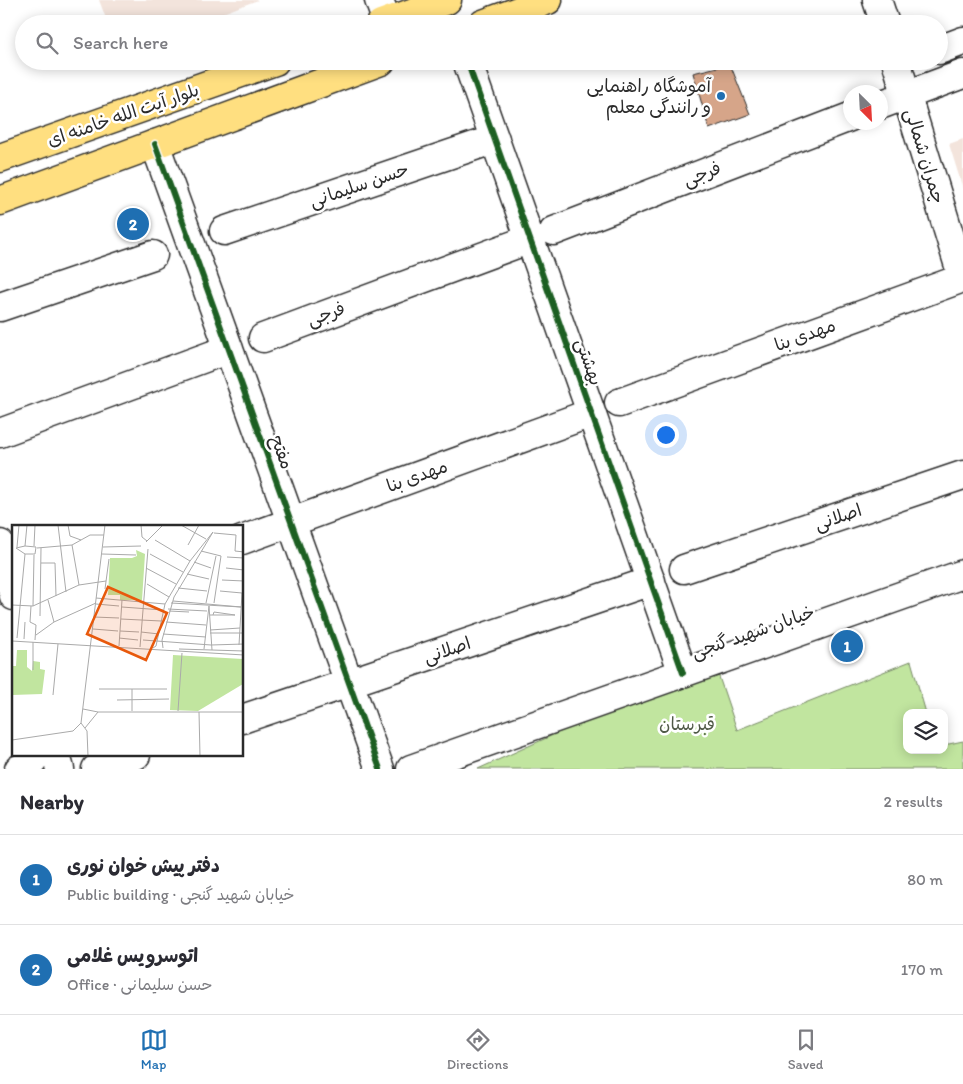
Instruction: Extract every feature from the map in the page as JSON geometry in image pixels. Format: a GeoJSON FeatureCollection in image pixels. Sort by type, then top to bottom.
{"type":"FeatureCollection","features":[{"type":"Feature","properties":{"kind":"main road"},"geometry":{"type":"LineString","coordinates":[[383,15],[447,0]]}},
{"type":"Feature","properties":{"kind":"main road"},"geometry":{"type":"LineString","coordinates":[[507,15],[548,0]]}},
{"type":"Feature","properties":{"kind":"main road","name":"بلوار آیت الله خامنه ای"},"geometry":{"type":"LineString","coordinates":[[0,158],[249,70]]}},
{"type":"Feature","properties":{"kind":"main road","name":"بلوار آیت الله خامنه ای"},"geometry":{"type":"LineString","coordinates":[[0,201],[356,70]]}},
{"type":"Feature","properties":{"kind":"street"},"geometry":{"type":"LineString","coordinates":[[877,0],[882,15]]}},
{"type":"Feature","properties":{"kind":"street"},"geometry":{"type":"LineString","coordinates":[[948,47],[963,41]]}},
{"type":"Feature","properties":{"kind":"street","name":"بهشتی"},"geometry":{"type":"LineString","coordinates":[[470,70],[494,139],[542,235],[591,413],[683,673]]}},
{"type":"Feature","properties":{"kind":"street","name":"چمران شمالی"},"geometry":{"type":"LineString","coordinates":[[902,70],[907,95],[963,278]]}},
{"type":"Feature","properties":{"kind":"street"},"geometry":{"type":"LineString","coordinates":[[888,102],[963,74]]}},
{"type":"Feature","properties":{"kind":"street","name":"فرجی"},"geometry":{"type":"LineString","coordinates":[[263,338],[542,235],[843,120]]}},
{"type":"Feature","properties":{"kind":"street","name":"حسن سلیمانی"},"geometry":{"type":"LineString","coordinates":[[224,231],[494,139]]}},
{"type":"Feature","properties":{"kind":"street","name":"مفتح"},"geometry":{"type":"LineString","coordinates":[[155,144],[380,769]]}},
{"type":"Feature","properties":{"kind":"street"},"geometry":{"type":"LineString","coordinates":[[0,307],[153,255]]}},
{"type":"Feature","properties":{"kind":"street","name":"مهدی بنا"},"geometry":{"type":"LineString","coordinates":[[619,403],[963,278]]}},
{"type":"Feature","properties":{"kind":"street"},"geometry":{"type":"LineString","coordinates":[[0,433],[229,349]]}},
{"type":"Feature","properties":{"kind":"street","name":"مهدی بنا"},"geometry":{"type":"LineString","coordinates":[[244,539],[591,413]]}},
{"type":"Feature","properties":{"kind":"street","name":"اصلانی"},"geometry":{"type":"LineString","coordinates":[[684,569],[963,475]]}},
{"type":"Feature","properties":{"kind":"street"},"geometry":{"type":"LineString","coordinates":[[0,544],[12,589]]}},
{"type":"Feature","properties":{"kind":"street","name":"خیابان شهید گنجی"},"geometry":{"type":"LineString","coordinates":[[412,769],[963,574]]}},
{"type":"Feature","properties":{"kind":"street","name":"اصلانی"},"geometry":{"type":"LineString","coordinates":[[244,718],[651,581]]}},
{"type":"Feature","properties":{"kind":"street"},"geometry":{"type":"LineString","coordinates":[[19,769],[32,762],[36,756]]}},
{"type":"Feature","properties":{"kind":"street"},"geometry":{"type":"LineString","coordinates":[[56,756],[60,769]]}},
{"type":"Feature","properties":{"kind":"street"},"geometry":{"type":"LineString","coordinates":[[96,769],[133,756]]}},
{"type":"Feature","properties":{"kind":"shaded area"},"geometry":{"type":"Polygon","coordinates":[[[99,0],[258,0],[217,15],[105,15],[99,0]]]}},
{"type":"Feature","properties":{"kind":"shaded area"},"geometry":{"type":"Polygon","coordinates":[[[963,139],[963,189],[949,144],[963,139]]]}},
{"type":"Feature","properties":{"kind":"green space","name":"قبرستان"},"geometry":{"type":"Polygon","coordinates":[[[911,661],[925,709],[903,709],[903,754],[948,754],[948,744],[963,741],[963,769],[478,769],[714,662],[737,730],[911,661]]]}},
{"type":"Feature","properties":{"kind":"building","name":"آموشگاه راهنمایی و رانندگی معلم"},"geometry":{"type":"Polygon","coordinates":[[[705,70],[732,70],[750,114],[709,129],[693,73],[705,70]]]}},
{"type":"Feature","properties":{"kind":"cycle path"},"geometry":{"type":"LineString","coordinates":[[470,70],[683,673]]}},
{"type":"Feature","properties":{"kind":"cycle path"},"geometry":{"type":"LineString","coordinates":[[155,144],[380,769]]}},
{"type":"Feature","properties":{"kind":"place","name":"آموشگاه راهنمایی و رانندگی معلم"},"geometry":{"type":"Point","coordinates":[721,96]}},
{"type":"Feature","properties":{"kind":"place","name":"اتوسرویس غلامی"},"geometry":{"type":"Point","coordinates":[133,224]}},
{"type":"Feature","properties":{"kind":"place","name":"دفتر پیش خوان نوری"},"geometry":{"type":"Point","coordinates":[847,646]}}]}
